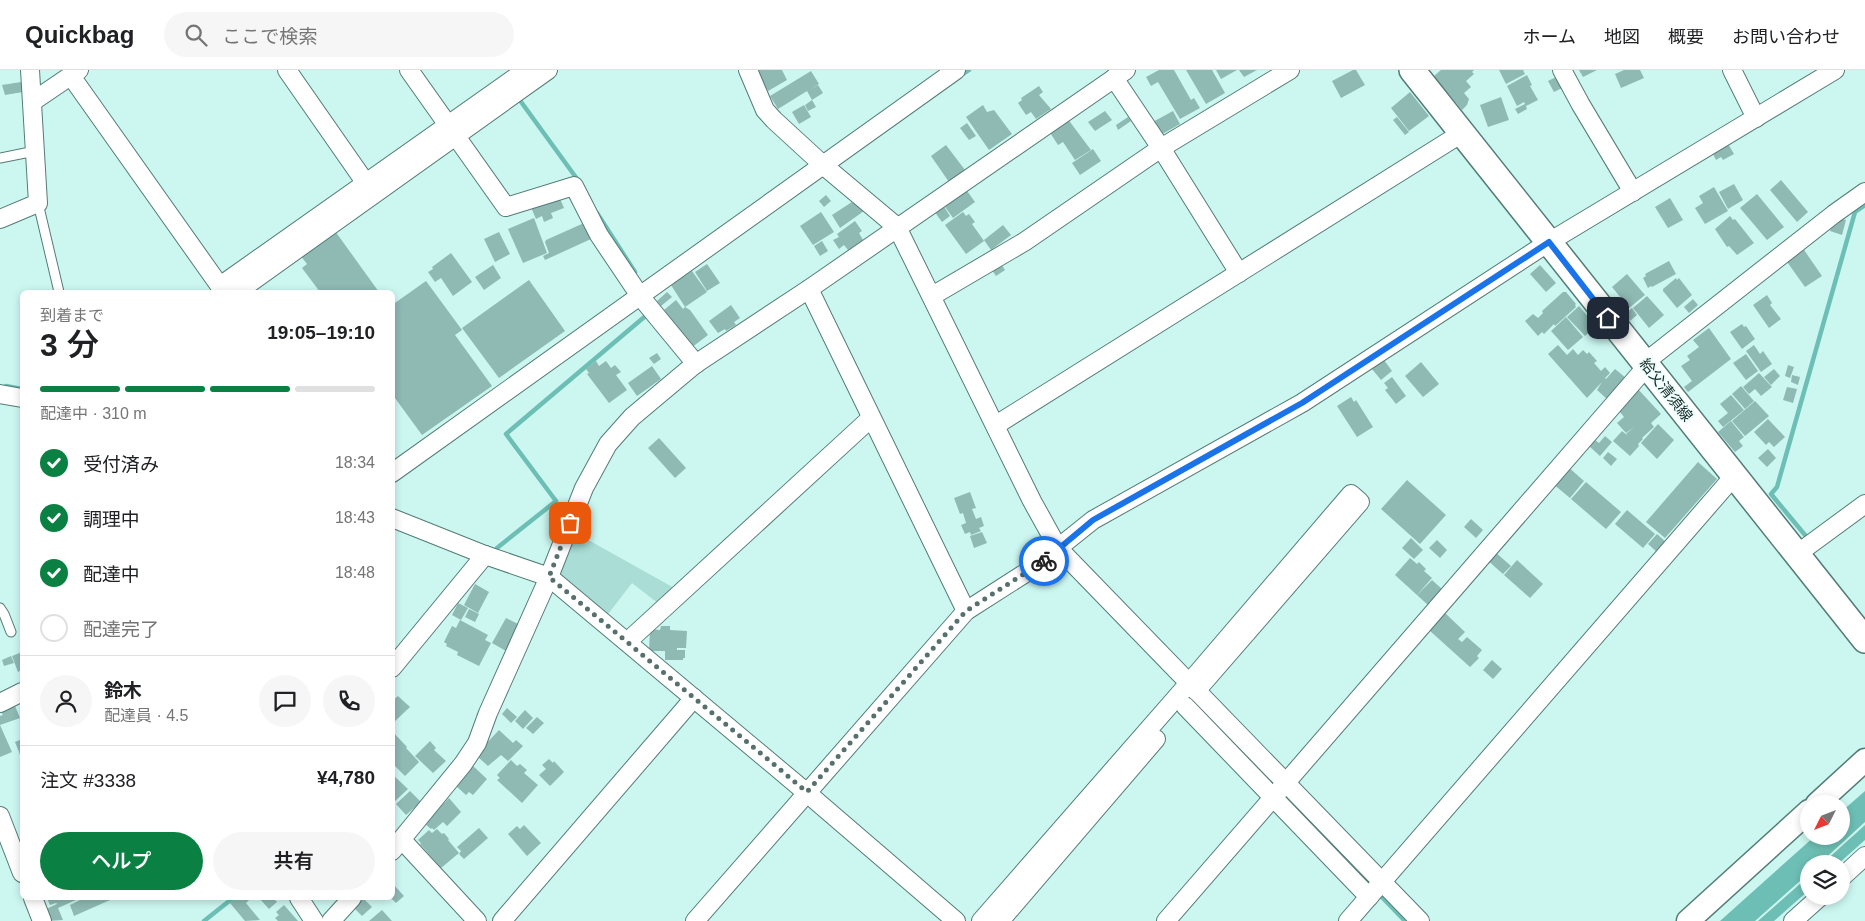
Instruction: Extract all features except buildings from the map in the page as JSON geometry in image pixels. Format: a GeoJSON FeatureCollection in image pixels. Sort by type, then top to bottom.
{"type":"FeatureCollection","features":[{"type":"Feature","properties":{"kind":"main road","name":"給父清須線"},"geometry":{"type":"LineString","coordinates":[[1412,70],[1865,640]]}},
{"type":"Feature","properties":{"kind":"street"},"geometry":{"type":"LineString","coordinates":[[0,219],[38,203],[30,70]]}},
{"type":"Feature","properties":{"kind":"street"},"geometry":{"type":"LineString","coordinates":[[287,70],[370,189]]}},
{"type":"Feature","properties":{"kind":"street"},"geometry":{"type":"LineString","coordinates":[[409,70],[506,206],[574,186],[599,235],[640,296],[696,364]]}},
{"type":"Feature","properties":{"kind":"street"},"geometry":{"type":"LineString","coordinates":[[452,131],[526,70]]}},
{"type":"Feature","properties":{"kind":"street"},"geometry":{"type":"LineString","coordinates":[[32,102],[75,73],[222,290],[452,131],[548,70]]}},
{"type":"Feature","properties":{"kind":"street"},"geometry":{"type":"LineString","coordinates":[[748,70],[765,110],[774,120],[823,165],[897,227],[1032,501],[1058,548],[1279,790],[1375,890],[1420,921]]}},
{"type":"Feature","properties":{"kind":"street"},"geometry":{"type":"LineString","coordinates":[[395,471],[956,70]]}},
{"type":"Feature","properties":{"kind":"street"},"geometry":{"type":"LineString","coordinates":[[932,296],[1024,242],[1161,148],[1290,70]]}},
{"type":"Feature","properties":{"kind":"street"},"geometry":{"type":"LineString","coordinates":[[1562,70],[1633,192]]}},
{"type":"Feature","properties":{"kind":"street"},"geometry":{"type":"LineString","coordinates":[[1732,70],[1756,118]]}},
{"type":"Feature","properties":{"kind":"street"},"geometry":{"type":"LineString","coordinates":[[700,919],[807,792],[966,611],[1052,556],[1058,548],[1093,520],[1302,403],[1549,242],[1835,70]]}},
{"type":"Feature","properties":{"kind":"street"},"geometry":{"type":"LineString","coordinates":[[477,921],[397,846],[463,764],[477,743],[488,713],[549,577],[584,488],[608,444],[632,417],[672,382],[1120,74],[1161,148],[1239,273]]}},
{"type":"Feature","properties":{"kind":"street"},"geometry":{"type":"LineString","coordinates":[[996,425],[1462,133]]}},
{"type":"Feature","properties":{"kind":"street"},"geometry":{"type":"LineString","coordinates":[[241,290],[370,189]]}},
{"type":"Feature","properties":{"kind":"street"},"geometry":{"type":"LineString","coordinates":[[1166,921],[1646,364],[1865,192]]}},
{"type":"Feature","properties":{"kind":"street"},"geometry":{"type":"LineString","coordinates":[[809,288],[966,611]]}},
{"type":"Feature","properties":{"kind":"street"},"geometry":{"type":"LineString","coordinates":[[0,394],[20,398]]}},
{"type":"Feature","properties":{"kind":"street"},"geometry":{"type":"LineString","coordinates":[[627,642],[872,418]]}},
{"type":"Feature","properties":{"kind":"street"},"geometry":{"type":"LineString","coordinates":[[1348,921],[1734,476]]}},
{"type":"Feature","properties":{"kind":"street"},"geometry":{"type":"LineString","coordinates":[[981,921],[1192,695],[1351,494],[1360,502],[1192,695],[1000,921]]}},
{"type":"Feature","properties":{"kind":"street"},"geometry":{"type":"LineString","coordinates":[[1797,554],[1865,504]]}},
{"type":"Feature","properties":{"kind":"street"},"geometry":{"type":"LineString","coordinates":[[395,519],[485,555],[549,577],[807,792],[956,921]]}},
{"type":"Feature","properties":{"kind":"street"},"geometry":{"type":"LineString","coordinates":[[395,664],[485,555]]}},
{"type":"Feature","properties":{"kind":"street"},"geometry":{"type":"LineString","coordinates":[[0,703],[20,693]]}},
{"type":"Feature","properties":{"kind":"street"},"geometry":{"type":"LineString","coordinates":[[502,921],[694,698]]}},
{"type":"Feature","properties":{"kind":"street"},"geometry":{"type":"LineString","coordinates":[[1827,795],[1865,760]]}},
{"type":"Feature","properties":{"kind":"street"},"geometry":{"type":"LineString","coordinates":[[0,816],[20,863]]}},
{"type":"Feature","properties":{"kind":"street"},"geometry":{"type":"LineString","coordinates":[[1688,921],[1800,819]]}},
{"type":"Feature","properties":{"kind":"street"},"geometry":{"type":"LineString","coordinates":[[1850,870],[1865,856]]}},
{"type":"Feature","properties":{"kind":"street"},"geometry":{"type":"LineString","coordinates":[[34,900],[42,921]]}},
{"type":"Feature","properties":{"kind":"street"},"geometry":{"type":"LineString","coordinates":[[300,900],[314,921]]}},
{"type":"Feature","properties":{"kind":"street"},"geometry":{"type":"LineString","coordinates":[[331,921],[350,900]]}},
{"type":"Feature","properties":{"kind":"street"},"geometry":{"type":"LineString","coordinates":[[1794,921],[1811,905]]}},
{"type":"Feature","properties":{"kind":"lane"},"geometry":{"type":"LineString","coordinates":[[0,158],[35,151]]}},
{"type":"Feature","properties":{"kind":"lane"},"geometry":{"type":"LineString","coordinates":[[38,203],[59,290]]}},
{"type":"Feature","properties":{"kind":"lane"},"geometry":{"type":"LineString","coordinates":[[0,608],[11,632]]}},
{"type":"Feature","properties":{"kind":"shaded area"},"geometry":{"type":"Polygon","coordinates":[[[574,532],[676,589],[659,604],[632,583],[605,618],[558,574],[574,532]]]}},
{"type":"Feature","properties":{"kind":"shaded area"},"geometry":{"type":"Polygon","coordinates":[[[1865,791],[1865,822],[1850,836],[1850,804],[1865,791]]]}},
{"type":"Feature","properties":{"kind":"shaded area"},"geometry":{"type":"Polygon","coordinates":[[[1865,825],[1865,840],[1848,855],[1832,855],[1843,845],[1850,845],[1850,839],[1865,825]]]}},
{"type":"Feature","properties":{"kind":"shaded area"},"geometry":{"type":"Polygon","coordinates":[[[1805,845],[1840,845],[1829,855],[1800,855],[1800,881],[1755,921],[1720,921],[1805,845]]]}},
{"type":"Feature","properties":{"kind":"shaded area"},"geometry":{"type":"Polygon","coordinates":[[[1800,884],[1800,898],[1774,921],[1758,921],[1800,884]]]}},
{"type":"Feature","properties":{"kind":"waterway"},"geometry":{"type":"LineString","coordinates":[[960,76],[969,70]]}},
{"type":"Feature","properties":{"kind":"waterway"},"geometry":{"type":"LineString","coordinates":[[519,99],[580,183]]}},
{"type":"Feature","properties":{"kind":"waterway"},"geometry":{"type":"LineString","coordinates":[[1805,535],[1771,494],[1777,487],[1855,212],[1865,205]]}},
{"type":"Feature","properties":{"kind":"waterway"},"geometry":{"type":"LineString","coordinates":[[597,213],[635,272]]}},
{"type":"Feature","properties":{"kind":"waterway"},"geometry":{"type":"LineString","coordinates":[[497,548],[556,501],[506,434],[649,313]]}},
{"type":"Feature","properties":{"kind":"waterway"},"geometry":{"type":"LineString","coordinates":[[6,386],[20,389]]}},
{"type":"Feature","properties":{"kind":"waterway"},"geometry":{"type":"LineString","coordinates":[[1263,775],[1277,789]]}},
{"type":"Feature","properties":{"kind":"waterway"},"geometry":{"type":"LineString","coordinates":[[1282,794],[1373,888]]}},
{"type":"Feature","properties":{"kind":"waterway"},"geometry":{"type":"LineString","coordinates":[[1378,893],[1405,921]]}},
{"type":"Feature","properties":{"kind":"waterway"},"geometry":{"type":"LineString","coordinates":[[204,921],[230,900]]}},
{"type":"Feature","properties":{"kind":"way so far"},"geometry":{"type":"LineString","coordinates":[[570,523],[549,577],[807,792],[966,611],[1044,561]]}},
{"type":"Feature","properties":{"kind":"route"},"geometry":{"type":"LineString","coordinates":[[1044,561],[1093,520],[1302,403],[1549,242],[1608,318]]}}]}
